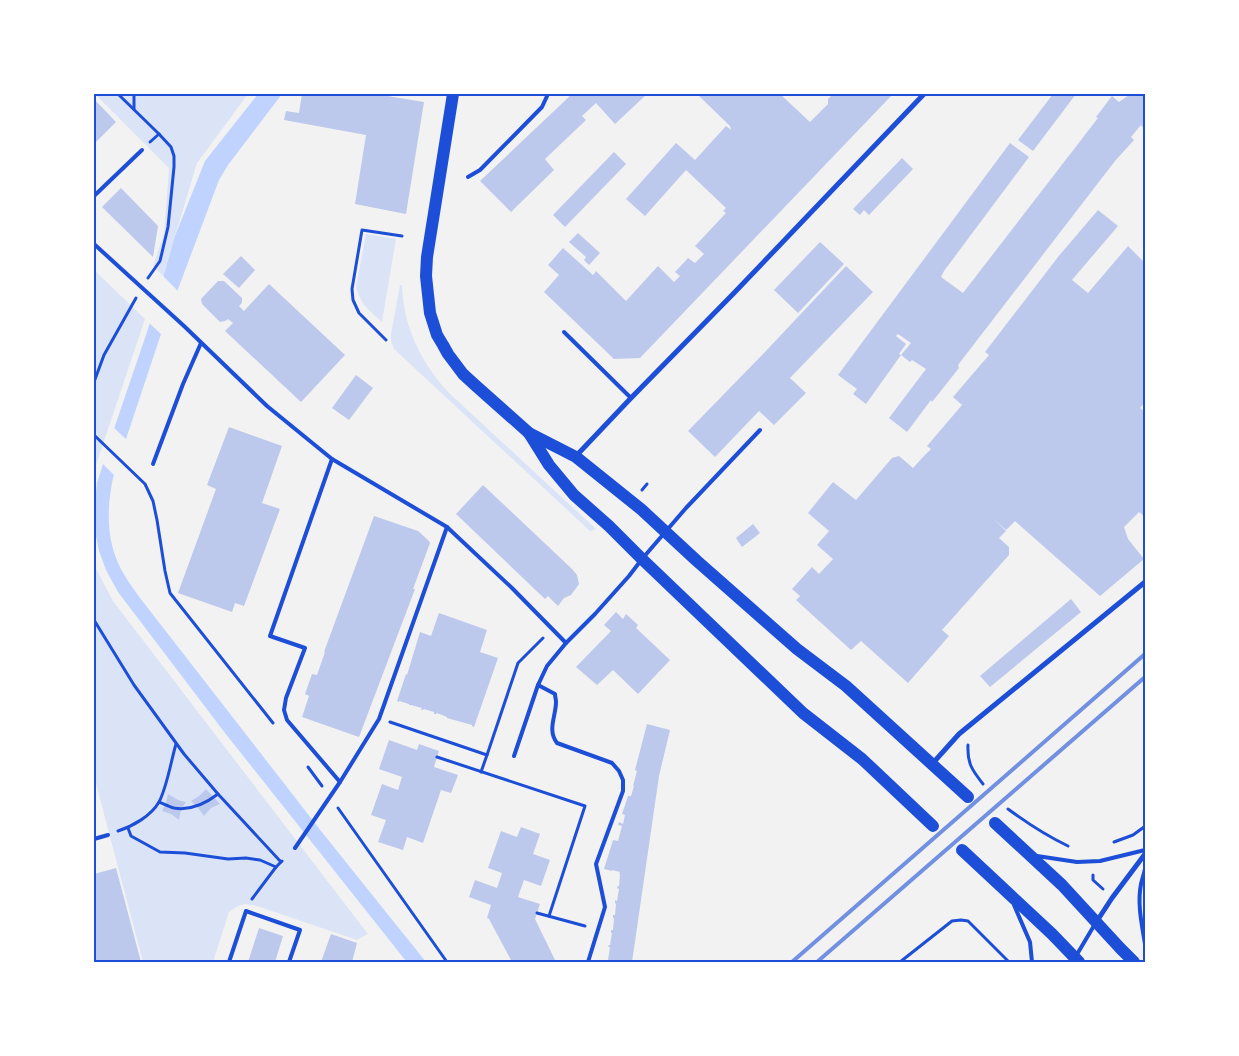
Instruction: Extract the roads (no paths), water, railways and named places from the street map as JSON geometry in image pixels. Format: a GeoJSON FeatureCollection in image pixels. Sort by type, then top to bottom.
{"type":"FeatureCollection","features":[{"type":"Feature","properties":{"kind":"main road"},"geometry":{"type":"LineString","coordinates":[[453,94],[427,257],[426,276],[430,313],[437,335],[448,354],[475,385],[529,433],[576,456],[642,510],[797,649],[846,686],[968,797]]}},
{"type":"Feature","properties":{"kind":"main road"},"geometry":{"type":"LineString","coordinates":[[529,433],[549,465],[574,495],[609,526],[803,713],[862,759],[933,826]]}},
{"type":"Feature","properties":{"kind":"main road"},"geometry":{"type":"LineString","coordinates":[[995,823],[1062,885],[1134,962]]}},
{"type":"Feature","properties":{"kind":"main road"},"geometry":{"type":"LineString","coordinates":[[962,850],[1052,934],[1075,961]]}},
{"type":"Feature","properties":{"kind":"street"},"geometry":{"type":"LineString","coordinates":[[576,456],[924,94]]}},
{"type":"Feature","properties":{"kind":"street"},"geometry":{"type":"LineString","coordinates":[[932,764],[959,734],[1145,582]]}},
{"type":"Feature","properties":{"kind":"street"},"geometry":{"type":"LineString","coordinates":[[1096,922],[1145,854]]}},
{"type":"Feature","properties":{"kind":"lane"},"geometry":{"type":"LineString","coordinates":[[468,177],[480,170],[542,107],[548,94]]}},
{"type":"Feature","properties":{"kind":"lane"},"geometry":{"type":"LineString","coordinates":[[94,196],[142,150]]}},
{"type":"Feature","properties":{"kind":"lane"},"geometry":{"type":"LineString","coordinates":[[94,244],[184,326],[267,406],[332,459],[447,527],[512,588],[566,643]]}},
{"type":"Feature","properties":{"kind":"lane"},"geometry":{"type":"LineString","coordinates":[[564,332],[631,398]]}},
{"type":"Feature","properties":{"kind":"lane"},"geometry":{"type":"LineString","coordinates":[[153,464],[182,384],[201,343]]}},
{"type":"Feature","properties":{"kind":"lane"},"geometry":{"type":"LineString","coordinates":[[514,756],[538,685],[547,666],[566,643],[612,595],[686,508],[760,430]]}},
{"type":"Feature","properties":{"kind":"lane"},"geometry":{"type":"LineString","coordinates":[[332,459],[270,636],[305,648],[286,698],[284,710],[287,720],[340,782]]}},
{"type":"Feature","properties":{"kind":"lane"},"geometry":{"type":"LineString","coordinates":[[295,848],[330,798],[379,719],[447,527]]}},
{"type":"Feature","properties":{"kind":"lane"},"geometry":{"type":"LineString","coordinates":[[538,685],[554,694],[556,702],[553,738],[557,742],[612,763],[619,771],[623,780],[623,791],[596,864],[605,907],[588,962]]}},
{"type":"Feature","properties":{"kind":"lane"},"geometry":{"type":"LineString","coordinates":[[94,838],[108,835]]}},
{"type":"Feature","properties":{"kind":"lane"},"geometry":{"type":"LineString","coordinates":[[1028,853],[1039,857],[1077,862],[1100,861],[1145,850]]}},
{"type":"Feature","properties":{"kind":"lane"},"geometry":{"type":"LineString","coordinates":[[1145,869],[1141,884],[1140,912],[1145,944]]}},
{"type":"Feature","properties":{"kind":"lane"},"geometry":{"type":"LineString","coordinates":[[1009,894],[1030,942],[1032,962]]}},
{"type":"Feature","properties":{"kind":"lane"},"geometry":{"type":"LineString","coordinates":[[229,962],[246,911],[300,930],[289,962]]}},
{"type":"Feature","properties":{"kind":"lane"},"geometry":{"type":"LineString","coordinates":[[1075,961],[1096,922]]}},
{"type":"Feature","properties":{"kind":"water"},"geometry":{"type":"Polygon","coordinates":[[[258,94],[282,94],[228,165],[219,180],[160,337],[113,478],[109,503],[111,541],[119,565],[140,598],[321,831],[426,962],[407,962],[225,733],[118,592],[106,570],[99,551],[94,526],[97,483],[148,329],[175,236],[205,161],[258,94]]]}},
{"type":"Feature","properties":{"kind":"railway"},"geometry":{"type":"LineString","coordinates":[[792,962],[1145,654]]}},
{"type":"Feature","properties":{"kind":"railway"},"geometry":{"type":"LineString","coordinates":[[817,962],[1145,677]]}}]}
